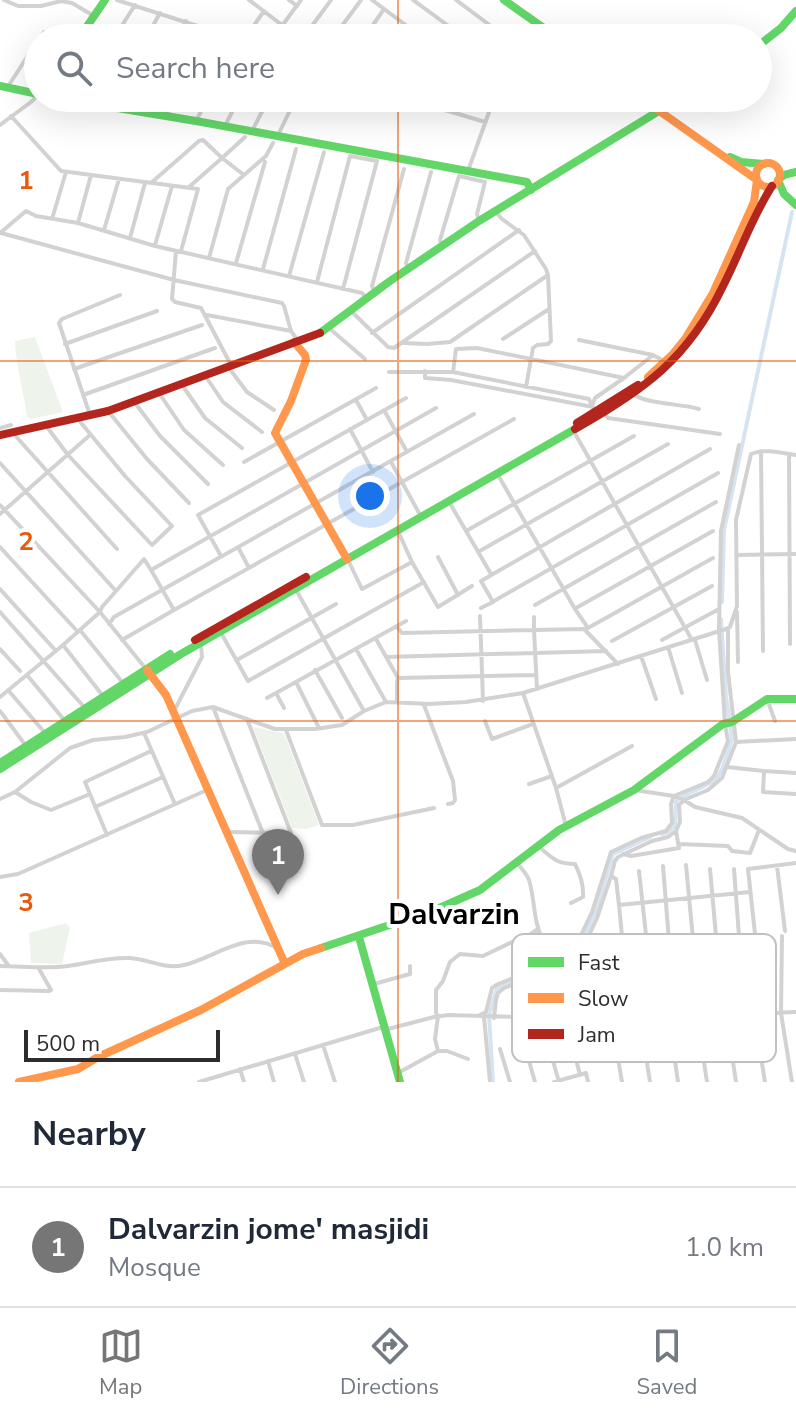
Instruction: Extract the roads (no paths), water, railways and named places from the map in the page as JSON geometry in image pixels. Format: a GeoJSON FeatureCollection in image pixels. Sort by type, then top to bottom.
{"type":"FeatureCollection","features":[{"type":"Feature","properties":{"kind":"main road"},"geometry":{"type":"LineString","coordinates":[[89,24],[105,0]]}},
{"type":"Feature","properties":{"kind":"main road"},"geometry":{"type":"LineString","coordinates":[[504,0],[538,24]]}},
{"type":"Feature","properties":{"kind":"main road"},"geometry":{"type":"LineString","coordinates":[[512,0],[541,24]]}},
{"type":"Feature","properties":{"kind":"main road"},"geometry":{"type":"LineString","coordinates":[[772,35],[796,11]]}},
{"type":"Feature","properties":{"kind":"main road"},"geometry":{"type":"LineString","coordinates":[[4,87],[24,92]]}},
{"type":"Feature","properties":{"kind":"main road"},"geometry":{"type":"LineString","coordinates":[[143,112],[225,126],[275,140],[527,182],[531,190]]}},
{"type":"Feature","properties":{"kind":"main road"},"geometry":{"type":"LineString","coordinates":[[0,435],[12,428],[47,425],[108,411],[321,333],[479,221],[657,112]]}},
{"type":"Feature","properties":{"kind":"main road"},"geometry":{"type":"LineString","coordinates":[[663,112],[733,159],[794,171]]}},
{"type":"Feature","properties":{"kind":"main road"},"geometry":{"type":"LineString","coordinates":[[663,112],[796,207]]}},
{"type":"Feature","properties":{"kind":"main road"},"geometry":{"type":"LineString","coordinates":[[677,354],[726,266],[754,202],[778,169],[767,164]]}},
{"type":"Feature","properties":{"kind":"main road"},"geometry":{"type":"LineString","coordinates":[[767,164],[756,172],[768,185],[783,191],[796,207]]}},
{"type":"Feature","properties":{"kind":"main road"},"geometry":{"type":"LineString","coordinates":[[0,769],[148,670],[397,530],[598,410],[633,394],[690,342],[729,275],[768,185],[794,171]]}},
{"type":"Feature","properties":{"kind":"main road"},"geometry":{"type":"LineString","coordinates":[[783,191],[783,180],[794,171]]}},
{"type":"Feature","properties":{"kind":"main road"},"geometry":{"type":"LineString","coordinates":[[296,342],[307,358],[291,401],[275,431],[346,557]]}},
{"type":"Feature","properties":{"kind":"main road"},"geometry":{"type":"LineString","coordinates":[[623,399],[667,363]]}},
{"type":"Feature","properties":{"kind":"main road"},"geometry":{"type":"LineString","coordinates":[[346,557],[419,513],[573,430],[598,410]]}},
{"type":"Feature","properties":{"kind":"main road"},"geometry":{"type":"LineString","coordinates":[[0,763],[123,683],[201,642],[316,573]]}},
{"type":"Feature","properties":{"kind":"main road"},"geometry":{"type":"LineString","coordinates":[[148,670],[175,714],[285,964]]}},
{"type":"Feature","properties":{"kind":"main road"},"geometry":{"type":"LineString","coordinates":[[19,1082],[78,1069],[201,1010],[303,954],[437,909],[480,890],[566,826],[634,790],[707,735],[767,699],[796,699]]}},
{"type":"Feature","properties":{"kind":"main road"},"geometry":{"type":"LineString","coordinates":[[359,937],[399,1078]]}},
{"type":"Feature","properties":{"kind":"street"},"geometry":{"type":"LineString","coordinates":[[4,0],[18,6],[41,6],[61,1],[72,3],[94,16]]}},
{"type":"Feature","properties":{"kind":"street"},"geometry":{"type":"LineString","coordinates":[[117,0],[195,24]]}},
{"type":"Feature","properties":{"kind":"street"},"geometry":{"type":"LineString","coordinates":[[142,7],[147,0]]}},
{"type":"Feature","properties":{"kind":"street"},"geometry":{"type":"LineString","coordinates":[[249,0],[281,24]]}},
{"type":"Feature","properties":{"kind":"street"},"geometry":{"type":"LineString","coordinates":[[289,0],[297,6]]}},
{"type":"Feature","properties":{"kind":"street"},"geometry":{"type":"LineString","coordinates":[[283,24],[301,0]]}},
{"type":"Feature","properties":{"kind":"street"},"geometry":{"type":"LineString","coordinates":[[313,24],[331,0]]}},
{"type":"Feature","properties":{"kind":"street"},"geometry":{"type":"LineString","coordinates":[[343,24],[361,0]]}},
{"type":"Feature","properties":{"kind":"street"},"geometry":{"type":"LineString","coordinates":[[372,0],[404,24]]}},
{"type":"Feature","properties":{"kind":"street"},"geometry":{"type":"LineString","coordinates":[[413,0],[446,24]]}},
{"type":"Feature","properties":{"kind":"street"},"geometry":{"type":"LineString","coordinates":[[456,0],[488,24]]}},
{"type":"Feature","properties":{"kind":"street"},"geometry":{"type":"LineString","coordinates":[[123,24],[135,5]]}},
{"type":"Feature","properties":{"kind":"street"},"geometry":{"type":"LineString","coordinates":[[374,24],[384,9]]}},
{"type":"Feature","properties":{"kind":"street"},"geometry":{"type":"LineString","coordinates":[[255,24],[264,11]]}},
{"type":"Feature","properties":{"kind":"street"},"geometry":{"type":"LineString","coordinates":[[154,24],[160,13]]}},
{"type":"Feature","properties":{"kind":"street"},"geometry":{"type":"LineString","coordinates":[[4,87],[24,60]]}},
{"type":"Feature","properties":{"kind":"street"},"geometry":{"type":"LineString","coordinates":[[0,125],[24,107]]}},
{"type":"Feature","properties":{"kind":"street"},"geometry":{"type":"LineString","coordinates":[[166,116],[168,112]]}},
{"type":"Feature","properties":{"kind":"street"},"geometry":{"type":"LineString","coordinates":[[196,121],[201,112]]}},
{"type":"Feature","properties":{"kind":"street"},"geometry":{"type":"LineString","coordinates":[[225,126],[232,112]]}},
{"type":"Feature","properties":{"kind":"street"},"geometry":{"type":"LineString","coordinates":[[189,187],[249,134],[261,112]]}},
{"type":"Feature","properties":{"kind":"street"},"geometry":{"type":"LineString","coordinates":[[209,258],[228,189],[266,156],[289,112]]}},
{"type":"Feature","properties":{"kind":"street"},"geometry":{"type":"LineString","coordinates":[[452,112],[485,122]]}},
{"type":"Feature","properties":{"kind":"street"},"geometry":{"type":"LineString","coordinates":[[467,172],[489,112]]}},
{"type":"Feature","properties":{"kind":"street"},"geometry":{"type":"LineString","coordinates":[[0,114],[5,120]]}},
{"type":"Feature","properties":{"kind":"street"},"geometry":{"type":"LineString","coordinates":[[11,116],[57,168],[66,172],[199,190],[178,251],[172,299],[201,308],[230,366],[247,392],[274,410]]}},
{"type":"Feature","properties":{"kind":"street"},"geometry":{"type":"LineString","coordinates":[[130,238],[148,183],[201,140],[244,175]]}},
{"type":"Feature","properties":{"kind":"street"},"geometry":{"type":"LineString","coordinates":[[263,269],[296,149]]}},
{"type":"Feature","properties":{"kind":"street"},"geometry":{"type":"LineString","coordinates":[[289,276],[324,152]]}},
{"type":"Feature","properties":{"kind":"street"},"geometry":{"type":"LineString","coordinates":[[317,282],[351,153],[377,161],[343,289]]}},
{"type":"Feature","properties":{"kind":"street"},"geometry":{"type":"LineString","coordinates":[[236,263],[265,162]]}},
{"type":"Feature","properties":{"kind":"street"},"geometry":{"type":"LineString","coordinates":[[0,233],[24,211],[155,246],[371,296],[404,169]]}},
{"type":"Feature","properties":{"kind":"street"},"geometry":{"type":"LineString","coordinates":[[52,219],[66,172]]}},
{"type":"Feature","properties":{"kind":"street"},"geometry":{"type":"LineString","coordinates":[[409,269],[406,263],[431,172]]}},
{"type":"Feature","properties":{"kind":"street"},"geometry":{"type":"LineString","coordinates":[[78,223],[91,175]]}},
{"type":"Feature","properties":{"kind":"street"},"geometry":{"type":"LineString","coordinates":[[442,246],[440,240],[459,176],[485,182],[477,214],[479,221]]}},
{"type":"Feature","properties":{"kind":"street"},"geometry":{"type":"LineString","coordinates":[[104,230],[119,179]]}},
{"type":"Feature","properties":{"kind":"street"},"geometry":{"type":"LineString","coordinates":[[155,246],[172,186]]}},
{"type":"Feature","properties":{"kind":"street"},"geometry":{"type":"LineString","coordinates":[[495,211],[519,230],[548,275],[551,341],[535,346],[526,387]]}},
{"type":"Feature","properties":{"kind":"street"},"geometry":{"type":"LineString","coordinates":[[372,333],[519,230]]}},
{"type":"Feature","properties":{"kind":"street"},"geometry":{"type":"LineString","coordinates":[[0,233],[174,280],[282,303],[296,342]]}},
{"type":"Feature","properties":{"kind":"street"},"geometry":{"type":"LineString","coordinates":[[351,311],[392,348],[404,343],[535,251]]}},
{"type":"Feature","properties":{"kind":"street"},"geometry":{"type":"LineString","coordinates":[[404,343],[450,342],[548,275]]}},
{"type":"Feature","properties":{"kind":"street"},"geometry":{"type":"LineString","coordinates":[[90,415],[59,326],[62,319],[120,295]]}},
{"type":"Feature","properties":{"kind":"street"},"geometry":{"type":"LineString","coordinates":[[503,339],[549,309]]}},
{"type":"Feature","properties":{"kind":"street"},"geometry":{"type":"LineString","coordinates":[[65,344],[157,311]]}},
{"type":"Feature","properties":{"kind":"street"},"geometry":{"type":"LineString","coordinates":[[206,315],[291,331]]}},
{"type":"Feature","properties":{"kind":"street"},"geometry":{"type":"LineString","coordinates":[[74,369],[202,325]]}},
{"type":"Feature","properties":{"kind":"street"},"geometry":{"type":"LineString","coordinates":[[329,328],[365,359]]}},
{"type":"Feature","properties":{"kind":"street"},"geometry":{"type":"LineString","coordinates":[[579,340],[653,355],[667,363]]}},
{"type":"Feature","properties":{"kind":"street"},"geometry":{"type":"LineString","coordinates":[[83,395],[215,348]]}},
{"type":"Feature","properties":{"kind":"street"},"geometry":{"type":"LineString","coordinates":[[453,372],[457,348],[477,348],[624,378]]}},
{"type":"Feature","properties":{"kind":"street"},"geometry":{"type":"LineString","coordinates":[[598,410],[595,398],[653,355]]}},
{"type":"Feature","properties":{"kind":"street"},"geometry":{"type":"LineString","coordinates":[[425,371],[425,378],[451,380],[598,410]]}},
{"type":"Feature","properties":{"kind":"street"},"geometry":{"type":"LineString","coordinates":[[389,372],[453,372],[589,399],[608,418],[720,434]]}},
{"type":"Feature","properties":{"kind":"street"},"geometry":{"type":"LineString","coordinates":[[205,375],[223,402],[262,432]]}},
{"type":"Feature","properties":{"kind":"street"},"geometry":{"type":"LineString","coordinates":[[180,383],[205,418],[242,448]]}},
{"type":"Feature","properties":{"kind":"street"},"geometry":{"type":"LineString","coordinates":[[244,462],[376,388]]}},
{"type":"Feature","properties":{"kind":"street"},"geometry":{"type":"LineString","coordinates":[[158,391],[184,430],[223,465]]}},
{"type":"Feature","properties":{"kind":"street"},"geometry":{"type":"LineString","coordinates":[[633,394],[643,400],[699,409]]}},
{"type":"Feature","properties":{"kind":"street"},"geometry":{"type":"LineString","coordinates":[[222,557],[198,515],[406,398]]}},
{"type":"Feature","properties":{"kind":"street"},"geometry":{"type":"LineString","coordinates":[[356,400],[367,420]]}},
{"type":"Feature","properties":{"kind":"street"},"geometry":{"type":"LineString","coordinates":[[134,401],[160,436],[208,484]]}},
{"type":"Feature","properties":{"kind":"street"},"geometry":{"type":"LineString","coordinates":[[151,570],[436,408]]}},
{"type":"Feature","properties":{"kind":"street"},"geometry":{"type":"LineString","coordinates":[[384,410],[407,452]]}},
{"type":"Feature","properties":{"kind":"street"},"geometry":{"type":"LineString","coordinates":[[108,411],[147,459],[189,503]]}},
{"type":"Feature","properties":{"kind":"street"},"geometry":{"type":"LineString","coordinates":[[109,624],[114,617],[474,414]]}},
{"type":"Feature","properties":{"kind":"street"},"geometry":{"type":"LineString","coordinates":[[47,425],[68,455],[152,545],[172,526],[77,418]]}},
{"type":"Feature","properties":{"kind":"street"},"geometry":{"type":"LineString","coordinates":[[122,640],[514,419]]}},
{"type":"Feature","properties":{"kind":"street"},"geometry":{"type":"LineString","coordinates":[[0,428],[12,428],[47,473],[117,549]]}},
{"type":"Feature","properties":{"kind":"street"},"geometry":{"type":"LineString","coordinates":[[350,429],[373,472]]}},
{"type":"Feature","properties":{"kind":"street"},"geometry":{"type":"LineString","coordinates":[[573,430],[694,639],[707,680]]}},
{"type":"Feature","properties":{"kind":"street"},"geometry":{"type":"LineString","coordinates":[[90,435],[1,510],[100,612],[148,670]]}},
{"type":"Feature","properties":{"kind":"street"},"geometry":{"type":"LineString","coordinates":[[466,531],[634,436]]}},
{"type":"Feature","properties":{"kind":"street"},"geometry":{"type":"LineString","coordinates":[[478,552],[668,444]]}},
{"type":"Feature","properties":{"kind":"street"},"geometry":{"type":"LineString","coordinates":[[582,934],[611,852],[666,831],[672,823],[671,804],[676,796],[708,782],[717,773],[728,741],[728,672],[719,609],[721,531],[739,445]]}},
{"type":"Feature","properties":{"kind":"street"},"geometry":{"type":"LineString","coordinates":[[397,530],[438,607],[710,449]]}},
{"type":"Feature","properties":{"kind":"street"},"geometry":{"type":"LineString","coordinates":[[761,451],[763,651]]}},
{"type":"Feature","properties":{"kind":"street"},"geometry":{"type":"LineString","coordinates":[[738,662],[736,520],[751,454],[761,451],[796,455]]}},
{"type":"Feature","properties":{"kind":"street"},"geometry":{"type":"LineString","coordinates":[[789,454],[790,644]]}},
{"type":"Feature","properties":{"kind":"street"},"geometry":{"type":"LineString","coordinates":[[390,462],[419,513]]}},
{"type":"Feature","properties":{"kind":"street"},"geometry":{"type":"LineString","coordinates":[[0,463],[116,591]]}},
{"type":"Feature","properties":{"kind":"street"},"geometry":{"type":"LineString","coordinates":[[497,473],[588,628],[713,558]]}},
{"type":"Feature","properties":{"kind":"street"},"geometry":{"type":"LineString","coordinates":[[481,608],[718,473]]}},
{"type":"Feature","properties":{"kind":"street"},"geometry":{"type":"LineString","coordinates":[[452,496],[466,531],[491,574]]}},
{"type":"Feature","properties":{"kind":"street"},"geometry":{"type":"LineString","coordinates":[[535,605],[716,502]]}},
{"type":"Feature","properties":{"kind":"street"},"geometry":{"type":"LineString","coordinates":[[575,609],[713,531]]}},
{"type":"Feature","properties":{"kind":"street"},"geometry":{"type":"LineString","coordinates":[[0,547],[123,683]]}},
{"type":"Feature","properties":{"kind":"street"},"geometry":{"type":"LineString","coordinates":[[238,547],[249,568]]}},
{"type":"Feature","properties":{"kind":"street"},"geometry":{"type":"LineString","coordinates":[[736,555],[796,554]]}},
{"type":"Feature","properties":{"kind":"street"},"geometry":{"type":"LineString","coordinates":[[346,557],[362,589],[412,562]]}},
{"type":"Feature","properties":{"kind":"street"},"geometry":{"type":"LineString","coordinates":[[438,557],[458,595]]}},
{"type":"Feature","properties":{"kind":"street"},"geometry":{"type":"LineString","coordinates":[[45,733],[3,692],[100,612],[144,559],[174,610]]}},
{"type":"Feature","properties":{"kind":"street"},"geometry":{"type":"LineString","coordinates":[[220,631],[248,681],[424,582]]}},
{"type":"Feature","properties":{"kind":"street"},"geometry":{"type":"LineString","coordinates":[[476,584],[493,602]]}},
{"type":"Feature","properties":{"kind":"street"},"geometry":{"type":"LineString","coordinates":[[612,641],[712,586]]}},
{"type":"Feature","properties":{"kind":"street"},"geometry":{"type":"LineString","coordinates":[[295,588],[364,711]]}},
{"type":"Feature","properties":{"kind":"street"},"geometry":{"type":"LineString","coordinates":[[0,589],[56,651]]}},
{"type":"Feature","properties":{"kind":"street"},"geometry":{"type":"LineString","coordinates":[[237,660],[336,604]]}},
{"type":"Feature","properties":{"kind":"street"},"geometry":{"type":"LineString","coordinates":[[589,934],[618,857],[676,831],[680,822],[679,805],[717,784],[727,767],[736,742],[730,722],[723,629],[737,606]]}},
{"type":"Feature","properties":{"kind":"street"},"geometry":{"type":"LineString","coordinates":[[662,640],[719,609]]}},
{"type":"Feature","properties":{"kind":"street"},"geometry":{"type":"LineString","coordinates":[[0,612],[85,708]]}},
{"type":"Feature","properties":{"kind":"street"},"geometry":{"type":"LineString","coordinates":[[480,616],[483,701]]}},
{"type":"Feature","properties":{"kind":"street"},"geometry":{"type":"LineString","coordinates":[[534,617],[537,689]]}},
{"type":"Feature","properties":{"kind":"street"},"geometry":{"type":"LineString","coordinates":[[267,698],[406,621]]}},
{"type":"Feature","properties":{"kind":"street"},"geometry":{"type":"LineString","coordinates":[[397,627],[402,633],[584,629],[618,664]]}},
{"type":"Feature","properties":{"kind":"street"},"geometry":{"type":"LineString","coordinates":[[0,799],[15,792],[70,748],[93,740],[144,733],[175,714],[213,707],[275,729],[342,725],[386,702],[483,701],[523,693],[723,629]]}},
{"type":"Feature","properties":{"kind":"street"},"geometry":{"type":"LineString","coordinates":[[376,638],[398,678],[397,702]]}},
{"type":"Feature","properties":{"kind":"street"},"geometry":{"type":"LineString","coordinates":[[175,714],[202,657],[201,642]]}},
{"type":"Feature","properties":{"kind":"street"},"geometry":{"type":"LineString","coordinates":[[63,645],[103,696]]}},
{"type":"Feature","properties":{"kind":"street"},"geometry":{"type":"LineString","coordinates":[[668,647],[682,693]]}},
{"type":"Feature","properties":{"kind":"street"},"geometry":{"type":"LineString","coordinates":[[0,649],[20,671]]}},
{"type":"Feature","properties":{"kind":"street"},"geometry":{"type":"LineString","coordinates":[[356,649],[386,702]]}},
{"type":"Feature","properties":{"kind":"street"},"geometry":{"type":"LineString","coordinates":[[386,657],[606,651]]}},
{"type":"Feature","properties":{"kind":"street"},"geometry":{"type":"LineString","coordinates":[[641,655],[656,699]]}},
{"type":"Feature","properties":{"kind":"street"},"geometry":{"type":"LineString","coordinates":[[315,670],[342,718]]}},
{"type":"Feature","properties":{"kind":"street"},"geometry":{"type":"LineString","coordinates":[[27,675],[65,721]]}},
{"type":"Feature","properties":{"kind":"street"},"geometry":{"type":"LineString","coordinates":[[398,678],[536,675]]}},
{"type":"Feature","properties":{"kind":"street"},"geometry":{"type":"LineString","coordinates":[[296,682],[319,728]]}},
{"type":"Feature","properties":{"kind":"street"},"geometry":{"type":"LineString","coordinates":[[276,693],[284,708]]}},
{"type":"Feature","properties":{"kind":"street"},"geometry":{"type":"LineString","coordinates":[[523,693],[566,826]]}},
{"type":"Feature","properties":{"kind":"street"},"geometry":{"type":"LineString","coordinates":[[767,699],[775,721]]}},
{"type":"Feature","properties":{"kind":"street"},"geometry":{"type":"LineString","coordinates":[[424,704],[453,781],[455,800],[448,804]]}},
{"type":"Feature","properties":{"kind":"street"},"geometry":{"type":"LineString","coordinates":[[213,707],[263,832]]}},
{"type":"Feature","properties":{"kind":"street"},"geometry":{"type":"LineString","coordinates":[[0,711],[26,746]]}},
{"type":"Feature","properties":{"kind":"street"},"geometry":{"type":"LineString","coordinates":[[228,832],[291,833],[247,719]]}},
{"type":"Feature","properties":{"kind":"street"},"geometry":{"type":"LineString","coordinates":[[485,721],[492,739],[533,724]]}},
{"type":"Feature","properties":{"kind":"street"},"geometry":{"type":"LineString","coordinates":[[286,730],[322,825],[353,825],[434,808]]}},
{"type":"Feature","properties":{"kind":"street"},"geometry":{"type":"LineString","coordinates":[[144,733],[175,804]]}},
{"type":"Feature","properties":{"kind":"street"},"geometry":{"type":"LineString","coordinates":[[736,742],[796,739]]}},
{"type":"Feature","properties":{"kind":"street"},"geometry":{"type":"LineString","coordinates":[[556,788],[632,746]]}},
{"type":"Feature","properties":{"kind":"street"},"geometry":{"type":"LineString","coordinates":[[107,835],[85,782],[151,751]]}},
{"type":"Feature","properties":{"kind":"street"},"geometry":{"type":"LineString","coordinates":[[727,767],[796,773]]}},
{"type":"Feature","properties":{"kind":"street"},"geometry":{"type":"LineString","coordinates":[[764,771],[763,792],[796,794]]}},
{"type":"Feature","properties":{"kind":"street"},"geometry":{"type":"LineString","coordinates":[[529,784],[552,776]]}},
{"type":"Feature","properties":{"kind":"street"},"geometry":{"type":"LineString","coordinates":[[95,807],[163,777]]}},
{"type":"Feature","properties":{"kind":"street"},"geometry":{"type":"LineString","coordinates":[[0,877],[18,874],[207,790]]}},
{"type":"Feature","properties":{"kind":"street"},"geometry":{"type":"LineString","coordinates":[[634,790],[676,796],[695,807],[742,818],[788,849],[796,851]]}},
{"type":"Feature","properties":{"kind":"street"},"geometry":{"type":"LineString","coordinates":[[15,792],[51,810],[90,794]]}},
{"type":"Feature","properties":{"kind":"street"},"geometry":{"type":"LineString","coordinates":[[679,844],[728,846],[732,851],[750,853],[759,830]]}},
{"type":"Feature","properties":{"kind":"street"},"geometry":{"type":"LineString","coordinates":[[623,854],[631,856],[679,848],[676,831]]}},
{"type":"Feature","properties":{"kind":"street"},"geometry":{"type":"LineString","coordinates":[[539,847],[556,861],[575,864],[579,871],[583,897],[571,903]]}},
{"type":"Feature","properties":{"kind":"street"},"geometry":{"type":"LineString","coordinates":[[517,863],[529,877],[540,934]]}},
{"type":"Feature","properties":{"kind":"street"},"geometry":{"type":"LineString","coordinates":[[755,934],[748,869],[796,863]]}},
{"type":"Feature","properties":{"kind":"street"},"geometry":{"type":"LineString","coordinates":[[686,865],[693,934]]}},
{"type":"Feature","properties":{"kind":"street"},"geometry":{"type":"LineString","coordinates":[[663,866],[668,934]]}},
{"type":"Feature","properties":{"kind":"street"},"geometry":{"type":"LineString","coordinates":[[777,866],[783,933],[781,1013],[792,1082]]}},
{"type":"Feature","properties":{"kind":"street"},"geometry":{"type":"LineString","coordinates":[[710,869],[716,934]]}},
{"type":"Feature","properties":{"kind":"street"},"geometry":{"type":"LineString","coordinates":[[734,869],[739,934]]}},
{"type":"Feature","properties":{"kind":"street"},"geometry":{"type":"LineString","coordinates":[[639,871],[646,934]]}},
{"type":"Feature","properties":{"kind":"street"},"geometry":{"type":"LineString","coordinates":[[611,876],[616,879],[622,934]]}},
{"type":"Feature","properties":{"kind":"street"},"geometry":{"type":"LineString","coordinates":[[619,905],[750,892]]}},
{"type":"Feature","properties":{"kind":"street"},"geometry":{"type":"LineString","coordinates":[[531,934],[538,929]]}},
{"type":"Feature","properties":{"kind":"street"},"geometry":{"type":"LineString","coordinates":[[0,966],[69,966],[127,958],[171,967],[199,961],[234,945],[259,941],[268,942],[279,949]]}},
{"type":"Feature","properties":{"kind":"street"},"geometry":{"type":"LineString","coordinates":[[438,1051],[435,1039],[438,1016],[436,990],[448,966],[456,956],[465,953],[483,956],[512,942]]}},
{"type":"Feature","properties":{"kind":"street"},"geometry":{"type":"LineString","coordinates":[[0,954],[9,966]]}},
{"type":"Feature","properties":{"kind":"street"},"geometry":{"type":"LineString","coordinates":[[371,984],[410,974],[410,966]]}},
{"type":"Feature","properties":{"kind":"street"},"geometry":{"type":"LineString","coordinates":[[0,990],[51,990],[38,967]]}},
{"type":"Feature","properties":{"kind":"street"},"geometry":{"type":"LineString","coordinates":[[476,1017],[486,1012],[492,988],[512,979]]}},
{"type":"Feature","properties":{"kind":"street"},"geometry":{"type":"LineString","coordinates":[[490,1082],[489,1018],[498,993],[512,985]]}},
{"type":"Feature","properties":{"kind":"street"},"geometry":{"type":"LineString","coordinates":[[776,1013],[796,1012]]}},
{"type":"Feature","properties":{"kind":"street"},"geometry":{"type":"LineString","coordinates":[[199,1082],[383,1028],[438,1016],[512,1018]]}},
{"type":"Feature","properties":{"kind":"street"},"geometry":{"type":"LineString","coordinates":[[323,1045],[335,1082]]}},
{"type":"Feature","properties":{"kind":"street"},"geometry":{"type":"LineString","coordinates":[[500,1049],[510,1082]]}},
{"type":"Feature","properties":{"kind":"street"},"geometry":{"type":"LineString","coordinates":[[399,1078],[438,1051],[468,1059]]}},
{"type":"Feature","properties":{"kind":"street"},"geometry":{"type":"LineString","coordinates":[[295,1053],[304,1082]]}},
{"type":"Feature","properties":{"kind":"street"},"geometry":{"type":"LineString","coordinates":[[268,1061],[274,1082]]}},
{"type":"Feature","properties":{"kind":"street"},"geometry":{"type":"LineString","coordinates":[[529,1062],[535,1082]]}},
{"type":"Feature","properties":{"kind":"street"},"geometry":{"type":"LineString","coordinates":[[552,1062],[557,1082],[586,1073],[588,1082]]}},
{"type":"Feature","properties":{"kind":"street"},"geometry":{"type":"LineString","coordinates":[[577,1062],[580,1075]]}},
{"type":"Feature","properties":{"kind":"street"},"geometry":{"type":"LineString","coordinates":[[619,1062],[622,1082]]}},
{"type":"Feature","properties":{"kind":"street"},"geometry":{"type":"LineString","coordinates":[[647,1062],[650,1082]]}},
{"type":"Feature","properties":{"kind":"street"},"geometry":{"type":"LineString","coordinates":[[675,1062],[678,1082]]}},
{"type":"Feature","properties":{"kind":"street"},"geometry":{"type":"LineString","coordinates":[[704,1062],[707,1082]]}},
{"type":"Feature","properties":{"kind":"street"},"geometry":{"type":"LineString","coordinates":[[732,1062],[736,1082]]}},
{"type":"Feature","properties":{"kind":"street"},"geometry":{"type":"LineString","coordinates":[[762,1062],[765,1082]]}},
{"type":"Feature","properties":{"kind":"street"},"geometry":{"type":"LineString","coordinates":[[240,1069],[244,1082]]}},
{"type":"Feature","properties":{"kind":"waterway"},"geometry":{"type":"LineString","coordinates":[[722,602],[724,530],[792,212]]}},
{"type":"Feature","properties":{"kind":"waterway"},"geometry":{"type":"LineString","coordinates":[[662,834],[675,826],[678,799],[716,780],[732,739],[721,619]]}},
{"type":"Feature","properties":{"kind":"waterway"},"geometry":{"type":"LineString","coordinates":[[585,934],[596,911],[613,854],[650,837]]}},
{"type":"Feature","properties":{"kind":"waterway"},"geometry":{"type":"LineString","coordinates":[[493,1082],[489,1015],[497,988],[512,982]]}},
{"type":"Feature","properties":{"kind":"place","name":"Dalvarzin jome' masjidi"},"geometry":{"type":"Point","coordinates":[278,895]}},
{"type":"Feature","properties":{"kind":"district","name":"Dalvarzin"},"geometry":{"type":"Point","coordinates":[454,914]}}]}
